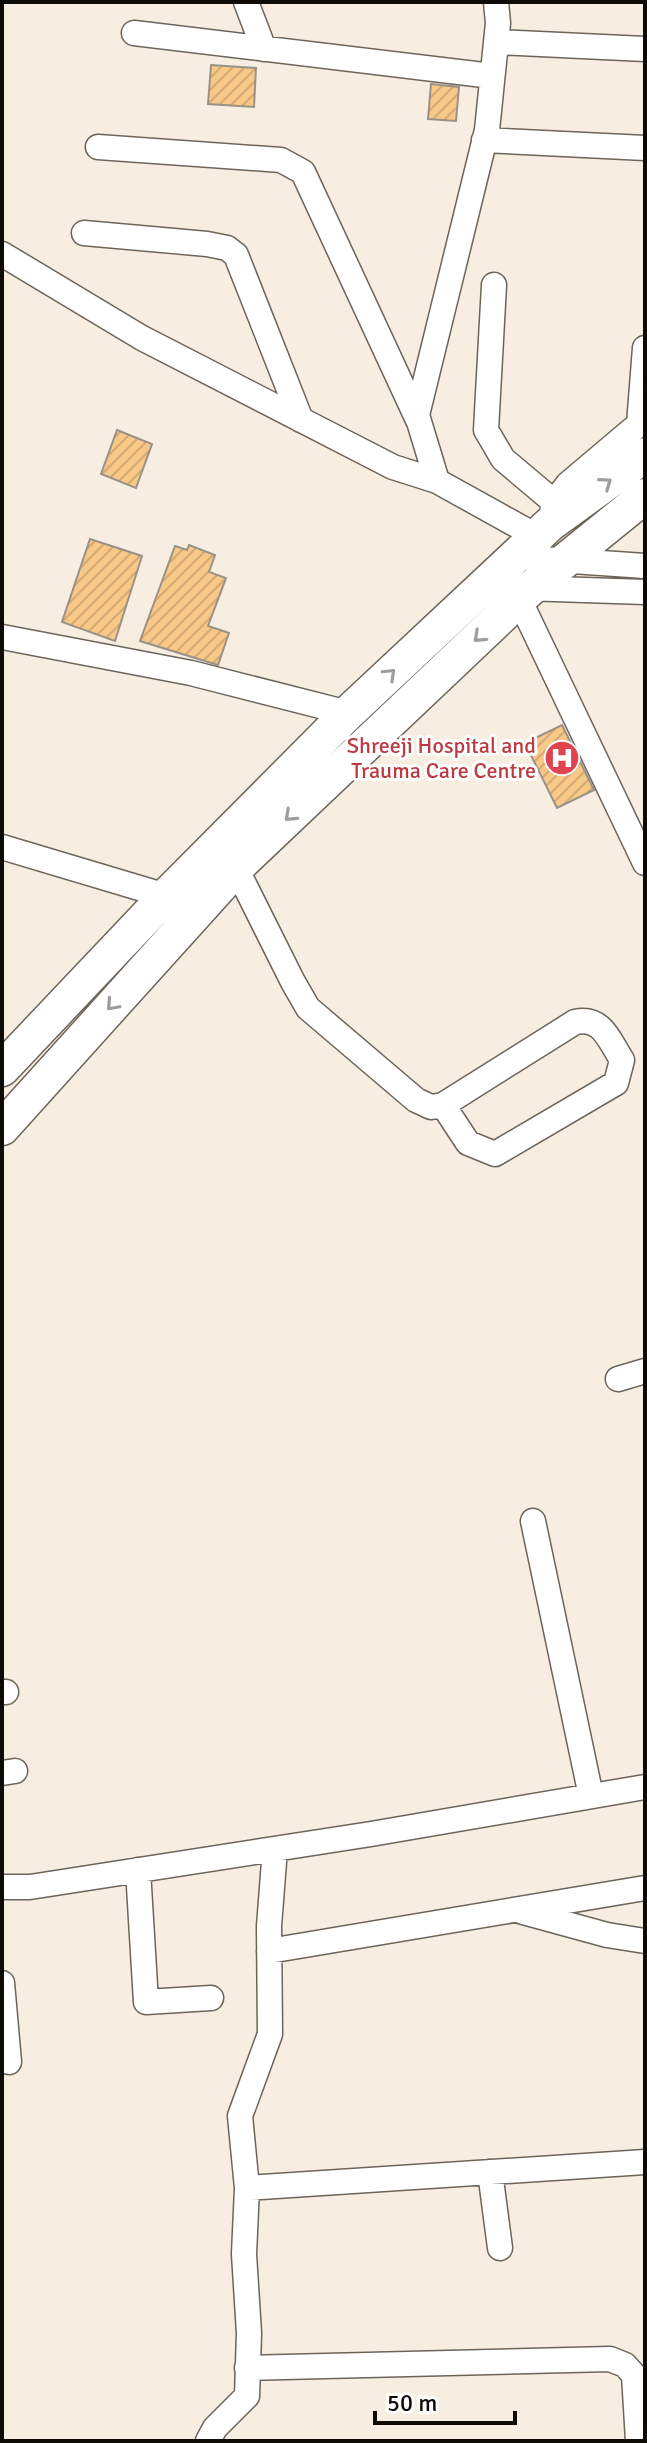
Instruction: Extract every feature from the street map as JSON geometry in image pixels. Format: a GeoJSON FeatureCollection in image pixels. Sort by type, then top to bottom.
{"type":"FeatureCollection","features":[{"type":"Feature","properties":{"kind":"highway"},"geometry":{"type":"LineString","coordinates":[[2,1069],[166,896],[348,713],[643,433]]}},
{"type":"Feature","properties":{"kind":"highway"},"geometry":{"type":"LineString","coordinates":[[2,1128],[236,868],[524,594],[639,505]]}},
{"type":"Feature","properties":{"kind":"street"},"geometry":{"type":"LineString","coordinates":[[246,2],[264,49]]}},
{"type":"Feature","properties":{"kind":"street"},"geometry":{"type":"LineString","coordinates":[[437,481],[417,415],[484,140],[498,23],[496,2]]}},
{"type":"Feature","properties":{"kind":"street"},"geometry":{"type":"LineString","coordinates":[[134,33],[492,76]]}},
{"type":"Feature","properties":{"kind":"street"},"geometry":{"type":"LineString","coordinates":[[496,42],[645,49]]}},
{"type":"Feature","properties":{"kind":"street"},"geometry":{"type":"LineString","coordinates":[[484,140],[645,148]]}},
{"type":"Feature","properties":{"kind":"street"},"geometry":{"type":"LineString","coordinates":[[98,147],[281,160],[303,172],[422,433]]}},
{"type":"Feature","properties":{"kind":"street"},"geometry":{"type":"LineString","coordinates":[[84,233],[207,244],[227,248],[236,255],[301,420]]}},
{"type":"Feature","properties":{"kind":"street"},"geometry":{"type":"LineString","coordinates":[[2,254],[142,338],[301,420],[393,467],[437,481],[539,530]]}},
{"type":"Feature","properties":{"kind":"street"},"geometry":{"type":"LineString","coordinates":[[494,285],[486,430],[539,530],[565,560],[645,566]]}},
{"type":"Feature","properties":{"kind":"street"},"geometry":{"type":"LineString","coordinates":[[643,433],[645,348]]}},
{"type":"Feature","properties":{"kind":"street"},"geometry":{"type":"LineString","coordinates":[[393,467],[422,433]]}},
{"type":"Feature","properties":{"kind":"street"},"geometry":{"type":"LineString","coordinates":[[486,583],[524,594],[645,592]]}},
{"type":"Feature","properties":{"kind":"street"},"geometry":{"type":"LineString","coordinates":[[524,594],[645,863]]}},
{"type":"Feature","properties":{"kind":"street"},"geometry":{"type":"LineString","coordinates":[[2,637],[191,673],[348,713]]}},
{"type":"Feature","properties":{"kind":"street"},"geometry":{"type":"LineString","coordinates":[[2,847],[166,896]]}},
{"type":"Feature","properties":{"kind":"street"},"geometry":{"type":"LineString","coordinates":[[236,868],[308,1008],[416,1100],[431,1107],[443,1105],[575,1022],[587,1020],[598,1024],[622,1060],[616,1083],[495,1154],[468,1143],[443,1105]]}},
{"type":"Feature","properties":{"kind":"street"},"geometry":{"type":"LineString","coordinates":[[618,1379],[645,1371]]}},
{"type":"Feature","properties":{"kind":"street"},"geometry":{"type":"LineString","coordinates":[[533,1521],[591,1796]]}},
{"type":"Feature","properties":{"kind":"street"},"geometry":{"type":"LineString","coordinates":[[2,1887],[30,1887],[275,1849],[645,1787]]}},
{"type":"Feature","properties":{"kind":"street"},"geometry":{"type":"LineString","coordinates":[[208,2441],[215,2428],[247,2396],[249,2333],[244,2254],[247,2188],[240,2116],[270,2034],[269,1951],[275,1849]]}},
{"type":"Feature","properties":{"kind":"street"},"geometry":{"type":"LineString","coordinates":[[138,1870],[146,2002],[211,1998]]}},
{"type":"Feature","properties":{"kind":"street"},"geometry":{"type":"LineString","coordinates":[[269,1951],[645,1888]]}},
{"type":"Feature","properties":{"kind":"street"},"geometry":{"type":"LineString","coordinates":[[517,1910],[607,1935],[645,1941]]}},
{"type":"Feature","properties":{"kind":"street"},"geometry":{"type":"LineString","coordinates":[[2,1983],[9,2062]]}},
{"type":"Feature","properties":{"kind":"street"},"geometry":{"type":"LineString","coordinates":[[247,2188],[645,2162]]}},
{"type":"Feature","properties":{"kind":"street"},"geometry":{"type":"LineString","coordinates":[[490,2172],[500,2248]]}},
{"type":"Feature","properties":{"kind":"street"},"geometry":{"type":"LineString","coordinates":[[247,2368],[610,2359],[625,2365],[634,2375],[638,2441]]}},
{"type":"Feature","properties":{"kind":"building"},"geometry":{"type":"Polygon","coordinates":[[[211,65],[256,68],[254,107],[208,104],[211,65]]]}},
{"type":"Feature","properties":{"kind":"building"},"geometry":{"type":"Polygon","coordinates":[[[431,84],[459,87],[456,121],[428,119],[431,84]]]}},
{"type":"Feature","properties":{"kind":"building"},"geometry":{"type":"Polygon","coordinates":[[[117,430],[152,444],[136,488],[101,474],[117,430]]]}},
{"type":"Feature","properties":{"kind":"building"},"geometry":{"type":"Polygon","coordinates":[[[90,539],[142,556],[115,641],[62,622],[90,539]]]}},
{"type":"Feature","properties":{"kind":"building"},"geometry":{"type":"Polygon","coordinates":[[[189,545],[215,555],[209,572],[226,578],[208,626],[229,633],[218,665],[140,641],[175,546],[187,550],[189,545]]]}},
{"type":"Feature","properties":{"kind":"building"},"geometry":{"type":"Polygon","coordinates":[[[562,725],[594,790],[557,808],[525,743],[562,725]]]}},
{"type":"Feature","properties":{"kind":"place","name":"Shreeji Hospital and Trauma Care Centre"},"geometry":{"type":"Point","coordinates":[562,758]}}]}
